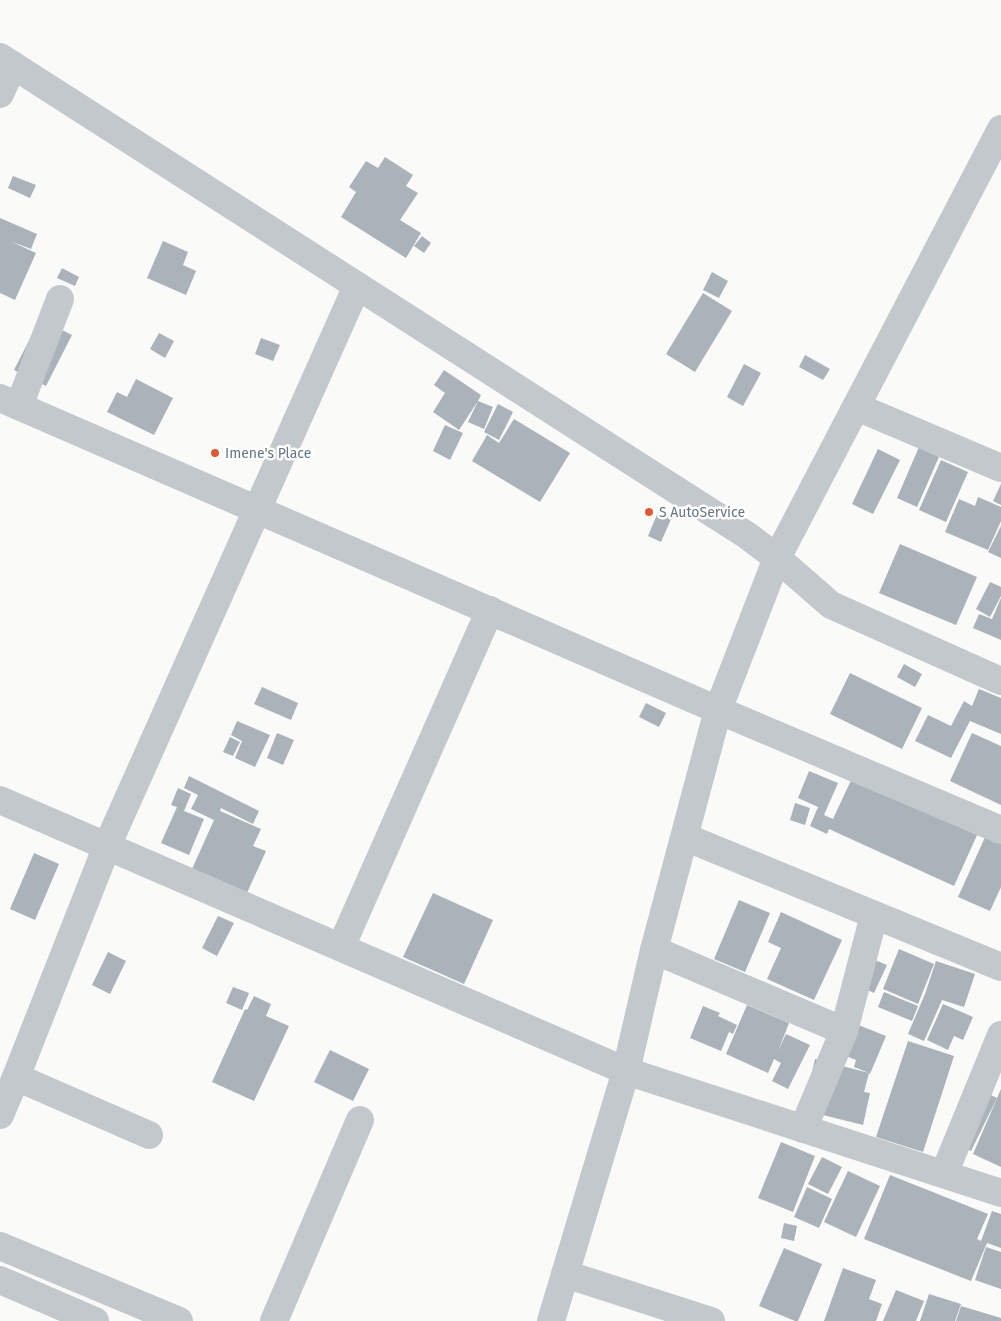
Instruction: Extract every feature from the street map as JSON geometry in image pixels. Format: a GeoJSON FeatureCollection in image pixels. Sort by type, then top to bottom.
{"type":"FeatureCollection","features":[{"type":"Feature","properties":{"kind":"street"},"geometry":{"type":"LineString","coordinates":[[0,94],[6,61],[748,536],[777,558],[831,605],[1001,681]]}},
{"type":"Feature","properties":{"kind":"street"},"geometry":{"type":"LineString","coordinates":[[551,1321],[626,1071],[654,950],[718,710],[777,558],[1001,129]]}},
{"type":"Feature","properties":{"kind":"street"},"geometry":{"type":"LineString","coordinates":[[0,1114],[107,846],[357,286]]}},
{"type":"Feature","properties":{"kind":"street"},"geometry":{"type":"LineString","coordinates":[[60,299],[9,402],[718,710],[1001,830]]}},
{"type":"Feature","properties":{"kind":"street"},"geometry":{"type":"LineString","coordinates":[[857,407],[1001,468]]}},
{"type":"Feature","properties":{"kind":"street"},"geometry":{"type":"LineString","coordinates":[[341,948],[490,610]]}},
{"type":"Feature","properties":{"kind":"street"},"geometry":{"type":"LineString","coordinates":[[0,800],[626,1071],[1001,1193]]}},
{"type":"Feature","properties":{"kind":"street"},"geometry":{"type":"LineString","coordinates":[[685,837],[1001,967]]}},
{"type":"Feature","properties":{"kind":"street"},"geometry":{"type":"LineString","coordinates":[[803,1129],[844,1031],[874,915]]}},
{"type":"Feature","properties":{"kind":"street"},"geometry":{"type":"LineString","coordinates":[[654,950],[844,1031]]}},
{"type":"Feature","properties":{"kind":"street"},"geometry":{"type":"LineString","coordinates":[[944,1174],[1001,1035]]}},
{"type":"Feature","properties":{"kind":"street"},"geometry":{"type":"LineString","coordinates":[[16,1077],[149,1135]]}},
{"type":"Feature","properties":{"kind":"street"},"geometry":{"type":"LineString","coordinates":[[274,1321],[360,1120]]}},
{"type":"Feature","properties":{"kind":"street"},"geometry":{"type":"LineString","coordinates":[[0,1246],[179,1321]]}},
{"type":"Feature","properties":{"kind":"street"},"geometry":{"type":"LineString","coordinates":[[565,1274],[711,1321]]}},
{"type":"Feature","properties":{"kind":"street"},"geometry":{"type":"LineString","coordinates":[[0,1280],[95,1321]]}},
{"type":"Feature","properties":{"kind":"building"},"geometry":{"type":"Polygon","coordinates":[[[385,157],[413,175],[406,186],[418,193],[400,220],[421,233],[406,258],[341,217],[356,192],[349,187],[366,161],[378,168],[385,157]]]}},
{"type":"Feature","properties":{"kind":"building"},"geometry":{"type":"Polygon","coordinates":[[[13,176],[36,185],[30,198],[8,188],[13,176]]]}},
{"type":"Feature","properties":{"kind":"building"},"geometry":{"type":"Polygon","coordinates":[[[0,218],[37,234],[31,249],[10,241],[36,253],[15,300],[0,293],[0,218]]]}},
{"type":"Feature","properties":{"kind":"building"},"geometry":{"type":"Polygon","coordinates":[[[422,236],[431,243],[424,253],[414,246],[422,236]]]}},
{"type":"Feature","properties":{"kind":"building"},"geometry":{"type":"Polygon","coordinates":[[[163,241],[188,252],[183,265],[196,271],[186,295],[147,278],[163,241]]]}},
{"type":"Feature","properties":{"kind":"building"},"geometry":{"type":"Polygon","coordinates":[[[62,268],[79,277],[75,286],[57,278],[62,268]]]}},
{"type":"Feature","properties":{"kind":"building"},"geometry":{"type":"Polygon","coordinates":[[[712,272],[728,281],[719,298],[703,290],[712,272]]]}},
{"type":"Feature","properties":{"kind":"building"},"geometry":{"type":"Polygon","coordinates":[[[703,293],[732,311],[695,372],[666,354],[703,293]]]}},
{"type":"Feature","properties":{"kind":"building"},"geometry":{"type":"Polygon","coordinates":[[[40,319],[72,335],[46,386],[14,370],[40,319]]]}},
{"type":"Feature","properties":{"kind":"building"},"geometry":{"type":"Polygon","coordinates":[[[159,333],[174,341],[165,358],[150,349],[159,333]]]}},
{"type":"Feature","properties":{"kind":"building"},"geometry":{"type":"Polygon","coordinates":[[[261,338],[280,345],[273,361],[255,354],[261,338]]]}},
{"type":"Feature","properties":{"kind":"building"},"geometry":{"type":"Polygon","coordinates":[[[805,355],[830,369],[823,380],[799,367],[805,355]]]}},
{"type":"Feature","properties":{"kind":"building"},"geometry":{"type":"Polygon","coordinates":[[[744,364],[761,373],[743,406],[727,397],[744,364]]]}},
{"type":"Feature","properties":{"kind":"building"},"geometry":{"type":"Polygon","coordinates":[[[444,370],[481,395],[459,430],[433,412],[445,393],[434,385],[444,370]]]}},
{"type":"Feature","properties":{"kind":"building"},"geometry":{"type":"Polygon","coordinates":[[[136,379],[173,398],[154,435],[107,412],[117,392],[127,397],[136,379]]]}},
{"type":"Feature","properties":{"kind":"building"},"geometry":{"type":"Polygon","coordinates":[[[478,401],[493,407],[484,429],[468,422],[478,401]]]}},
{"type":"Feature","properties":{"kind":"building"},"geometry":{"type":"Polygon","coordinates":[[[498,404],[513,412],[499,440],[484,432],[498,404]]]}},
{"type":"Feature","properties":{"kind":"building"},"geometry":{"type":"Polygon","coordinates":[[[514,419],[570,453],[540,502],[472,461],[487,435],[499,443],[514,419]]]}},
{"type":"Feature","properties":{"kind":"building"},"geometry":{"type":"Polygon","coordinates":[[[445,425],[463,433],[450,460],[433,451],[445,425]]]}},
{"type":"Feature","properties":{"kind":"building"},"geometry":{"type":"Polygon","coordinates":[[[919,447],[939,457],[917,507],[897,498],[919,447]]]}},
{"type":"Feature","properties":{"kind":"building"},"geometry":{"type":"Polygon","coordinates":[[[878,449],[900,460],[873,514],[852,504],[878,449]]]}},
{"type":"Feature","properties":{"kind":"building"},"geometry":{"type":"Polygon","coordinates":[[[941,460],[968,472],[946,522],[919,510],[941,460]]]}},
{"type":"Feature","properties":{"kind":"building"},"geometry":{"type":"Polygon","coordinates":[[[1001,484],[1001,505],[993,501],[1001,484]]]}},
{"type":"Feature","properties":{"kind":"building"},"geometry":{"type":"Polygon","coordinates":[[[978,497],[1001,507],[1001,521],[988,550],[945,532],[959,499],[975,506],[978,497]]]}},
{"type":"Feature","properties":{"kind":"building"},"geometry":{"type":"Polygon","coordinates":[[[658,512],[672,517],[661,542],[648,536],[658,512]]]}},
{"type":"Feature","properties":{"kind":"building"},"geometry":{"type":"Polygon","coordinates":[[[1001,526],[1001,558],[988,552],[1001,526]]]}},
{"type":"Feature","properties":{"kind":"building"},"geometry":{"type":"Polygon","coordinates":[[[900,544],[977,577],[956,625],[879,593],[900,544]]]}},
{"type":"Feature","properties":{"kind":"building"},"geometry":{"type":"Polygon","coordinates":[[[990,582],[1001,587],[1001,596],[990,617],[976,609],[990,582]]]}},
{"type":"Feature","properties":{"kind":"building"},"geometry":{"type":"Polygon","coordinates":[[[1001,598],[1001,640],[973,628],[979,614],[992,619],[1001,598]]]}},
{"type":"Feature","properties":{"kind":"building"},"geometry":{"type":"Polygon","coordinates":[[[904,664],[922,674],[915,687],[897,677],[904,664]]]}},
{"type":"Feature","properties":{"kind":"building"},"geometry":{"type":"Polygon","coordinates":[[[850,673],[922,708],[902,749],[830,714],[850,673]]]}},
{"type":"Feature","properties":{"kind":"building"},"geometry":{"type":"Polygon","coordinates":[[[262,687],[298,703],[291,720],[254,704],[262,687]]]}},
{"type":"Feature","properties":{"kind":"building"},"geometry":{"type":"Polygon","coordinates":[[[979,689],[1001,698],[1001,734],[970,721],[951,758],[915,741],[928,715],[951,726],[964,701],[972,706],[979,689]]]}},
{"type":"Feature","properties":{"kind":"building"},"geometry":{"type":"Polygon","coordinates":[[[646,703],[666,713],[659,727],[639,717],[646,703]]]}},
{"type":"Feature","properties":{"kind":"building"},"geometry":{"type":"Polygon","coordinates":[[[237,721],[270,735],[255,767],[235,758],[242,741],[231,735],[237,721]]]}},
{"type":"Feature","properties":{"kind":"building"},"geometry":{"type":"Polygon","coordinates":[[[277,733],[294,740],[283,765],[267,758],[277,733]]]}},
{"type":"Feature","properties":{"kind":"building"},"geometry":{"type":"Polygon","coordinates":[[[972,733],[1001,746],[1001,805],[950,781],[972,733]]]}},
{"type":"Feature","properties":{"kind":"building"},"geometry":{"type":"Polygon","coordinates":[[[230,737],[240,742],[233,756],[223,752],[230,737]]]}},
{"type":"Feature","properties":{"kind":"building"},"geometry":{"type":"Polygon","coordinates":[[[809,771],[838,783],[824,815],[833,819],[853,776],[978,833],[954,886],[829,829],[827,834],[810,826],[818,807],[798,798],[809,771]]]}},
{"type":"Feature","properties":{"kind":"building"},"geometry":{"type":"Polygon","coordinates":[[[189,776],[259,811],[253,824],[221,808],[220,811],[261,829],[253,846],[266,851],[247,893],[192,869],[214,820],[191,809],[198,795],[184,788],[189,776]]]}},
{"type":"Feature","properties":{"kind":"building"},"geometry":{"type":"Polygon","coordinates":[[[178,788],[191,794],[184,811],[204,819],[189,855],[161,843],[177,807],[171,805],[178,788]]]}},
{"type":"Feature","properties":{"kind":"building"},"geometry":{"type":"Polygon","coordinates":[[[795,803],[810,808],[805,825],[790,820],[795,803]]]}},
{"type":"Feature","properties":{"kind":"building"},"geometry":{"type":"Polygon","coordinates":[[[986,835],[1001,841],[1001,887],[990,911],[958,897],[986,835]]]}},
{"type":"Feature","properties":{"kind":"building"},"geometry":{"type":"Polygon","coordinates":[[[34,853],[59,864],[35,920],[10,909],[34,853]]]}},
{"type":"Feature","properties":{"kind":"building"},"geometry":{"type":"Polygon","coordinates":[[[433,893],[493,920],[464,984],[403,957],[433,893]]]}},
{"type":"Feature","properties":{"kind":"building"},"geometry":{"type":"Polygon","coordinates":[[[739,900],[770,913],[745,972],[714,959],[739,900]]]}},
{"type":"Feature","properties":{"kind":"building"},"geometry":{"type":"Polygon","coordinates":[[[781,912],[842,940],[814,1000],[767,979],[781,948],[768,942],[781,912]]]}},
{"type":"Feature","properties":{"kind":"building"},"geometry":{"type":"Polygon","coordinates":[[[218,916],[234,923],[217,956],[202,948],[218,916]]]}},
{"type":"Feature","properties":{"kind":"building"},"geometry":{"type":"Polygon","coordinates":[[[899,949],[934,964],[918,1004],[883,989],[899,949]]]}},
{"type":"Feature","properties":{"kind":"building"},"geometry":{"type":"Polygon","coordinates":[[[108,952],[126,961],[110,994],[92,985],[108,952]]]}},
{"type":"Feature","properties":{"kind":"building"},"geometry":{"type":"Polygon","coordinates":[[[858,953],[887,965],[874,993],[863,988],[858,953]]]}},
{"type":"Feature","properties":{"kind":"building"},"geometry":{"type":"Polygon","coordinates":[[[936,961],[975,974],[964,1007],[942,1000],[924,1041],[908,1034],[925,994],[936,961]]]}},
{"type":"Feature","properties":{"kind":"building"},"geometry":{"type":"Polygon","coordinates":[[[233,987],[249,993],[242,1010],[226,1003],[233,987]]]}},
{"type":"Feature","properties":{"kind":"building"},"geometry":{"type":"Polygon","coordinates":[[[884,992],[918,1006],[912,1021],[878,1007],[884,992]]]}},
{"type":"Feature","properties":{"kind":"building"},"geometry":{"type":"Polygon","coordinates":[[[254,996],[271,1004],[266,1016],[289,1026],[254,1101],[212,1082],[245,1009],[247,1010],[254,996]]]}},
{"type":"Feature","properties":{"kind":"building"},"geometry":{"type":"Polygon","coordinates":[[[943,1004],[973,1017],[963,1040],[954,1036],[948,1050],[927,1040],[943,1004]]]}},
{"type":"Feature","properties":{"kind":"building"},"geometry":{"type":"Polygon","coordinates":[[[747,1005],[789,1023],[778,1051],[786,1034],[810,1045],[788,1089],[772,1081],[781,1063],[774,1059],[768,1073],[726,1054],[747,1005]]]}},
{"type":"Feature","properties":{"kind":"building"},"geometry":{"type":"Polygon","coordinates":[[[703,1006],[720,1013],[718,1016],[737,1025],[733,1034],[729,1032],[721,1051],[690,1038],[703,1006]]]}},
{"type":"Feature","properties":{"kind":"building"},"geometry":{"type":"Polygon","coordinates":[[[841,1018],[886,1036],[870,1074],[854,1067],[856,1060],[828,1049],[841,1018]]]}},
{"type":"Feature","properties":{"kind":"building"},"geometry":{"type":"Polygon","coordinates":[[[908,1041],[954,1056],[923,1152],[876,1137],[908,1041]]]}},
{"type":"Feature","properties":{"kind":"building"},"geometry":{"type":"Polygon","coordinates":[[[330,1050],[369,1069],[353,1101],[314,1082],[330,1050]]]}},
{"type":"Feature","properties":{"kind":"building"},"geometry":{"type":"Polygon","coordinates":[[[815,1059],[869,1073],[864,1092],[870,1093],[863,1125],[803,1110],[815,1059]]]}},
{"type":"Feature","properties":{"kind":"building"},"geometry":{"type":"Polygon","coordinates":[[[976,1088],[997,1098],[971,1151],[951,1141],[976,1088]]]}},
{"type":"Feature","properties":{"kind":"building"},"geometry":{"type":"Polygon","coordinates":[[[1001,1089],[1001,1167],[973,1154],[1001,1089]]]}},
{"type":"Feature","properties":{"kind":"building"},"geometry":{"type":"Polygon","coordinates":[[[781,1142],[815,1156],[793,1212],[758,1198],[781,1142]]]}},
{"type":"Feature","properties":{"kind":"building"},"geometry":{"type":"Polygon","coordinates":[[[822,1157],[842,1167],[828,1194],[808,1184],[822,1157]]]}},
{"type":"Feature","properties":{"kind":"building"},"geometry":{"type":"Polygon","coordinates":[[[848,1171],[880,1186],[856,1237],[824,1222],[848,1171]]]}},
{"type":"Feature","properties":{"kind":"building"},"geometry":{"type":"Polygon","coordinates":[[[890,1175],[988,1214],[977,1239],[981,1241],[992,1211],[1001,1214],[1001,1248],[987,1243],[971,1281],[864,1239],[890,1175]]]}},
{"type":"Feature","properties":{"kind":"building"},"geometry":{"type":"Polygon","coordinates":[[[807,1187],[832,1199],[819,1228],[794,1217],[807,1187]]]}},
{"type":"Feature","properties":{"kind":"building"},"geometry":{"type":"Polygon","coordinates":[[[784,1223],[797,1226],[794,1241],[781,1238],[784,1223]]]}},
{"type":"Feature","properties":{"kind":"building"},"geometry":{"type":"Polygon","coordinates":[[[986,1247],[1001,1252],[1001,1289],[975,1280],[986,1247]]]}},
{"type":"Feature","properties":{"kind":"building"},"geometry":{"type":"Polygon","coordinates":[[[784,1248],[822,1264],[798,1321],[759,1306],[784,1248]]]}},
{"type":"Feature","properties":{"kind":"building"},"geometry":{"type":"Polygon","coordinates":[[[843,1268],[876,1280],[869,1299],[882,1304],[876,1321],[824,1321],[843,1268]]]}},
{"type":"Feature","properties":{"kind":"building"},"geometry":{"type":"Polygon","coordinates":[[[896,1290],[924,1301],[916,1321],[883,1321],[896,1290]]]}},
{"type":"Feature","properties":{"kind":"building"},"geometry":{"type":"Polygon","coordinates":[[[929,1294],[961,1304],[955,1321],[920,1321],[929,1294]]]}},
{"type":"Feature","properties":{"kind":"building"},"geometry":{"type":"Polygon","coordinates":[[[961,1306],[1001,1318],[1001,1321],[956,1321],[961,1306]]]}},
{"type":"Feature","properties":{"kind":"place","name":"Imene's Place"},"geometry":{"type":"Point","coordinates":[215,453]}},
{"type":"Feature","properties":{"kind":"place","name":"S AutoService"},"geometry":{"type":"Point","coordinates":[649,512]}}]}
